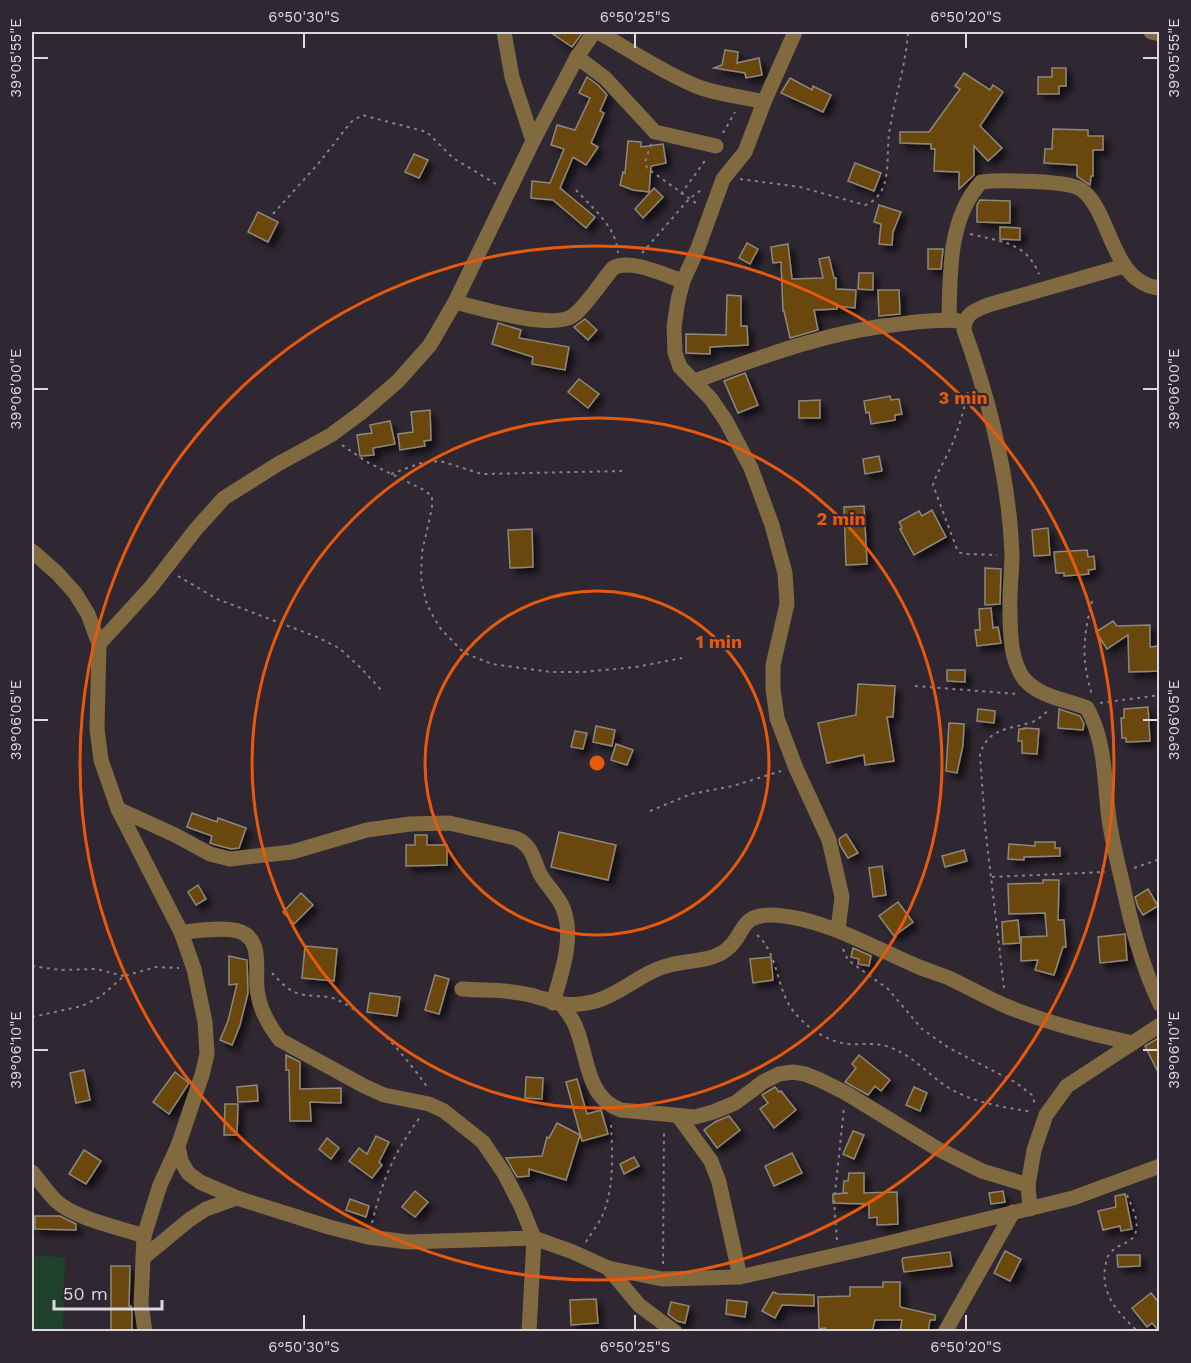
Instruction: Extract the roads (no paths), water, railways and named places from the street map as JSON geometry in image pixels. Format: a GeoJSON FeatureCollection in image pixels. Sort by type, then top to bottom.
{"type":"FeatureCollection","features":[{"type":"Feature","properties":{"kind":"street"},"geometry":{"type":"LineString","coordinates":[[504,32],[512,77],[532,141]]}},
{"type":"Feature","properties":{"kind":"street"},"geometry":{"type":"LineString","coordinates":[[99,644],[224,498],[278,464],[331,435],[362,412],[409,370],[430,345],[455,302],[532,141],[577,57],[596,32],[696,86],[716,93],[764,102]]}},
{"type":"Feature","properties":{"kind":"street"},"geometry":{"type":"LineString","coordinates":[[795,32],[764,102],[745,153],[723,179],[698,248],[683,281],[674,327],[675,353],[680,367],[711,399],[726,421],[751,468],[772,525],[785,573],[787,604],[773,665],[773,689],[777,718],[795,766],[829,840],[842,897],[841,932]]}},
{"type":"Feature","properties":{"kind":"street"},"geometry":{"type":"LineString","coordinates":[[1151,32],[1160,34]]}},
{"type":"Feature","properties":{"kind":"street"},"geometry":{"type":"LineString","coordinates":[[577,57],[605,78],[656,132],[716,146]]}},
{"type":"Feature","properties":{"kind":"street"},"geometry":{"type":"LineString","coordinates":[[949,320],[950,270],[956,230],[970,195],[981,182],[996,180],[1067,184],[1082,189],[1093,202],[1124,266],[1143,284],[1160,288]]}},
{"type":"Feature","properties":{"kind":"street"},"geometry":{"type":"LineString","coordinates":[[455,302],[510,315],[552,322],[564,321],[574,315],[613,268],[626,264],[683,281]]}},
{"type":"Feature","properties":{"kind":"street"},"geometry":{"type":"LineString","coordinates":[[1124,266],[988,305],[969,313],[964,330],[988,405],[1003,474],[1012,555],[1009,593],[1010,634],[1016,662],[1024,679],[1044,695],[1087,708],[1094,722],[1101,744],[1109,820],[1134,937],[1160,1004]]}},
{"type":"Feature","properties":{"kind":"street"},"geometry":{"type":"LineString","coordinates":[[694,381],[842,332],[870,327],[949,320],[965,321]]}},
{"type":"Feature","properties":{"kind":"street"},"geometry":{"type":"LineString","coordinates":[[32,551],[75,593],[88,614],[99,644],[97,729],[101,760],[118,809],[181,932],[194,969],[205,1022],[207,1054],[202,1076],[178,1146],[160,1185],[144,1236],[141,1304],[145,1332]]}},
{"type":"Feature","properties":{"kind":"street"},"geometry":{"type":"LineString","coordinates":[[118,809],[210,854],[230,859],[292,852],[367,830],[411,824],[449,823],[525,842],[533,854],[540,873],[563,907],[567,923],[565,960],[557,1004]]}},
{"type":"Feature","properties":{"kind":"street"},"geometry":{"type":"LineString","coordinates":[[462,990],[530,995],[557,1004],[598,1000],[625,988],[647,973],[669,965],[715,957],[733,944],[743,925],[750,919],[774,915],[841,932],[920,968],[948,978],[1006,1006],[1093,1035],[1133,1043]]}},
{"type":"Feature","properties":{"kind":"street"},"geometry":{"type":"LineString","coordinates":[[181,932],[239,931],[248,936],[254,945],[256,980],[261,1005],[271,1028],[280,1040],[384,1095],[429,1104],[444,1112],[483,1142],[504,1173],[534,1238],[529,1332]]}},
{"type":"Feature","properties":{"kind":"street"},"geometry":{"type":"LineString","coordinates":[[557,1004],[577,1028],[590,1077],[597,1091],[610,1106],[621,1110],[695,1117],[735,1103],[763,1082],[779,1074],[793,1072],[805,1074],[846,1093],[936,1148],[982,1171],[1028,1185]]}},
{"type":"Feature","properties":{"kind":"street"},"geometry":{"type":"LineString","coordinates":[[1030,1209],[1028,1185],[1034,1150],[1046,1115],[1067,1086],[1160,1025]]}},
{"type":"Feature","properties":{"kind":"street"},"geometry":{"type":"LineString","coordinates":[[671,1115],[711,1161],[719,1182],[740,1277]]}},
{"type":"Feature","properties":{"kind":"street"},"geometry":{"type":"LineString","coordinates":[[178,1146],[180,1161],[188,1173],[200,1182],[237,1198],[329,1227],[368,1237],[408,1242],[534,1238],[608,1268],[662,1279],[740,1277],[838,1255],[1072,1198],[1160,1166]]}},
{"type":"Feature","properties":{"kind":"street"},"geometry":{"type":"LineString","coordinates":[[32,1172],[66,1208],[144,1236]]}},
{"type":"Feature","properties":{"kind":"street"},"geometry":{"type":"LineString","coordinates":[[143,1258],[189,1220],[207,1209],[237,1198]]}},
{"type":"Feature","properties":{"kind":"street"},"geometry":{"type":"LineString","coordinates":[[945,1332],[1013,1212]]}},
{"type":"Feature","properties":{"kind":"street"},"geometry":{"type":"LineString","coordinates":[[608,1268],[639,1305],[675,1332]]}}]}
